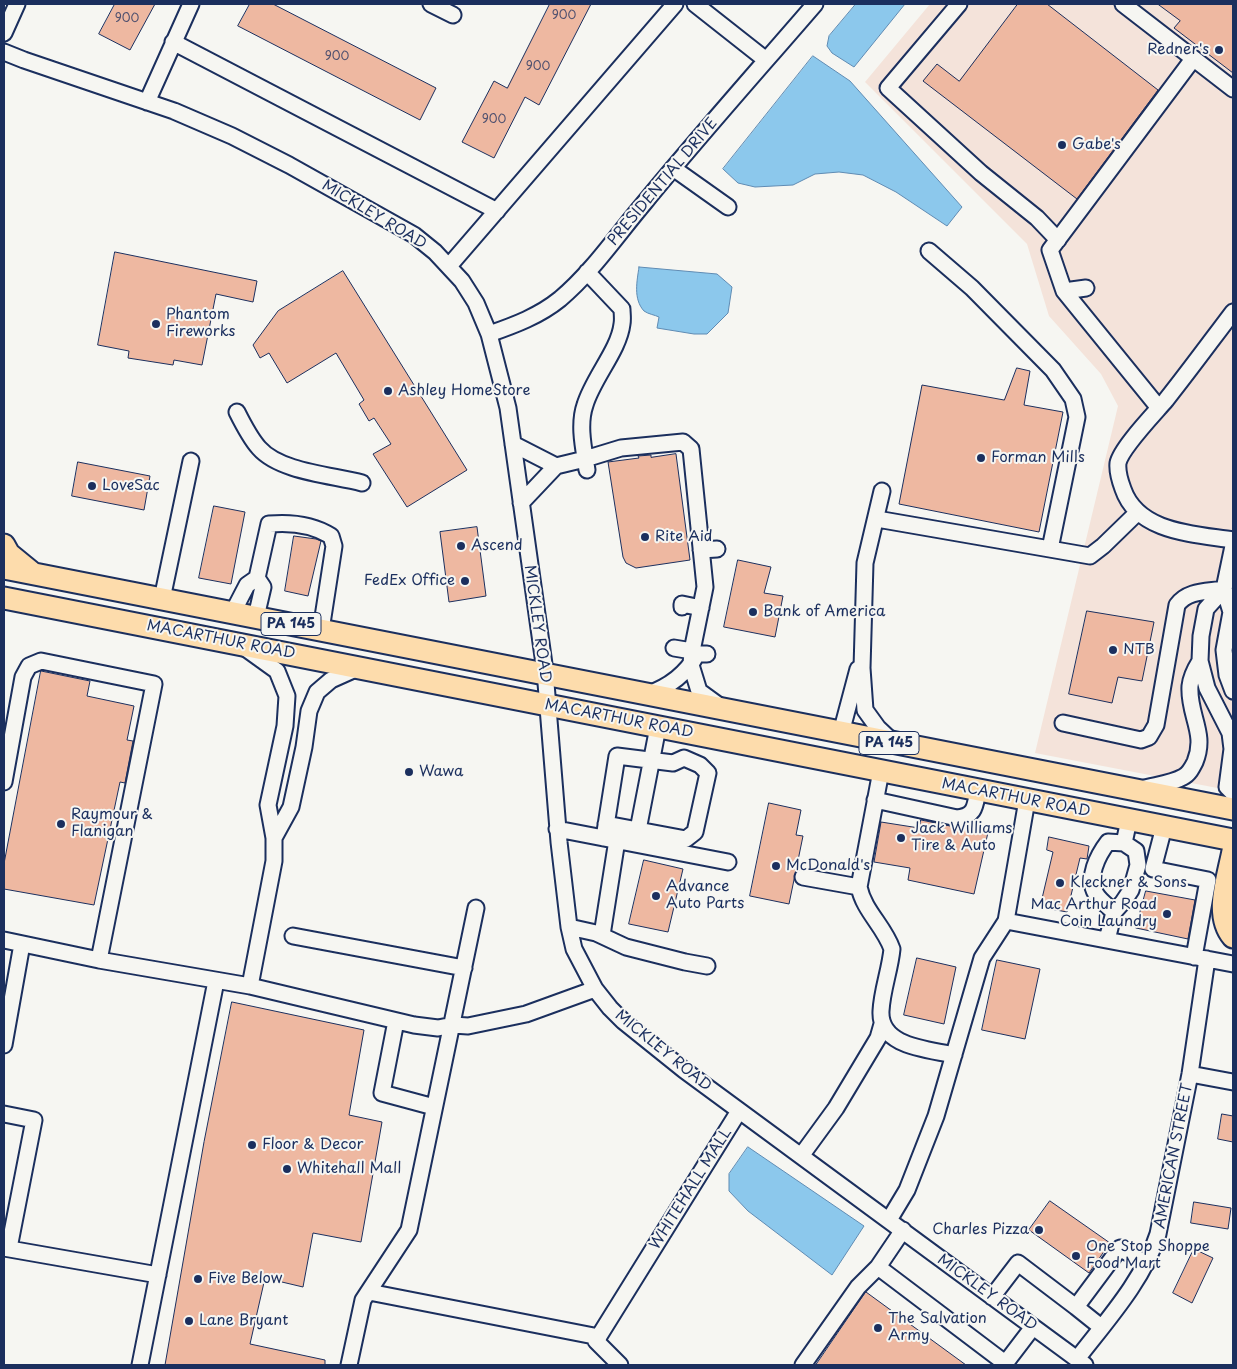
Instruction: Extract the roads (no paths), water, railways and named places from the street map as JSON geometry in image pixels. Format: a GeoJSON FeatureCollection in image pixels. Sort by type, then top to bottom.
{"type":"FeatureCollection","features":[{"type":"Feature","properties":{"kind":"highway"},"geometry":{"type":"LineString","coordinates":[[4,545],[9,554],[25,568],[36,574]]}},
{"type":"Feature","properties":{"kind":"highway","name":"MACARTHUR ROAD"},"geometry":{"type":"LineString","coordinates":[[4,568],[841,734],[1233,809]]}},
{"type":"Feature","properties":{"kind":"highway","name":"MACARTHUR ROAD"},"geometry":{"type":"LineString","coordinates":[[4,598],[1233,840]]}},
{"type":"Feature","properties":{"kind":"highway"},"geometry":{"type":"LineString","coordinates":[[1233,851],[1223,908],[1224,921],[1233,937]]}},
{"type":"Feature","properties":{"kind":"street"},"geometry":{"type":"LineString","coordinates":[[4,33],[17,4]]}},
{"type":"Feature","properties":{"kind":"street"},"geometry":{"type":"LineString","coordinates":[[147,102],[191,4]]}},
{"type":"Feature","properties":{"kind":"street"},"geometry":{"type":"LineString","coordinates":[[432,4],[452,15]]}},
{"type":"Feature","properties":{"kind":"street"},"geometry":{"type":"LineString","coordinates":[[449,266],[675,4]]}},
{"type":"Feature","properties":{"kind":"street"},"geometry":{"type":"LineString","coordinates":[[695,4],[766,60]]}},
{"type":"Feature","properties":{"kind":"street","name":"PRESIDENTIAL DRIVE"},"geometry":{"type":"LineString","coordinates":[[490,334],[514,326],[538,314],[559,300],[587,272],[815,4]]}},
{"type":"Feature","properties":{"kind":"street"},"geometry":{"type":"LineString","coordinates":[[959,4],[888,88],[981,173],[1037,218],[1058,240]]}},
{"type":"Feature","properties":{"kind":"street"},"geometry":{"type":"LineString","coordinates":[[1123,4],[1233,89]]}},
{"type":"Feature","properties":{"kind":"street"},"geometry":{"type":"LineString","coordinates":[[173,42],[497,210]]}},
{"type":"Feature","properties":{"kind":"street","name":"MICKLEY ROAD"},"geometry":{"type":"LineString","coordinates":[[4,52],[174,111],[232,136],[289,165],[414,236],[435,252],[462,281],[476,303],[490,334],[504,390],[545,674],[558,829],[569,927],[574,949],[595,989],[623,1021],[684,1070],[1081,1362]]}},
{"type":"Feature","properties":{"kind":"street"},"geometry":{"type":"LineString","coordinates":[[1159,408],[1064,291],[1050,250],[1193,59]]}},
{"type":"Feature","properties":{"kind":"street"},"geometry":{"type":"LineString","coordinates":[[674,168],[728,207]]}},
{"type":"Feature","properties":{"kind":"street"},"geometry":{"type":"LineString","coordinates":[[929,251],[972,288],[1054,370],[1073,399],[1077,417],[1050,550]]}},
{"type":"Feature","properties":{"kind":"street"},"geometry":{"type":"LineString","coordinates":[[586,465],[582,430],[584,407],[592,386],[618,341],[622,324],[622,308],[587,272]]}},
{"type":"Feature","properties":{"kind":"street"},"geometry":{"type":"LineString","coordinates":[[1064,291],[1086,288]]}},
{"type":"Feature","properties":{"kind":"street"},"geometry":{"type":"LineString","coordinates":[[1233,312],[1124,451],[1118,462],[1119,477],[1124,494],[1130,504],[1151,522],[1183,532],[1233,540]]}},
{"type":"Feature","properties":{"kind":"street"},"geometry":{"type":"LineString","coordinates":[[237,412],[248,433],[260,449],[280,464],[362,483]]}},
{"type":"Feature","properties":{"kind":"street"},"geometry":{"type":"LineString","coordinates":[[513,444],[556,466],[586,465],[621,448],[683,442],[691,449],[710,566],[691,658],[699,691],[727,711]]}},
{"type":"Feature","properties":{"kind":"street"},"geometry":{"type":"LineString","coordinates":[[162,599],[191,461]]}},
{"type":"Feature","properties":{"kind":"street"},"geometry":{"type":"LineString","coordinates":[[521,503],[556,466]]}},
{"type":"Feature","properties":{"kind":"street"},"geometry":{"type":"LineString","coordinates":[[882,491],[877,519],[865,563],[862,654],[865,710],[878,728],[895,744]]}},
{"type":"Feature","properties":{"kind":"street"},"geometry":{"type":"LineString","coordinates":[[877,519],[1090,556],[1138,512]]}},
{"type":"Feature","properties":{"kind":"street"},"geometry":{"type":"LineString","coordinates":[[232,612],[247,585],[257,578],[270,524],[285,522],[319,528],[331,536],[334,546],[322,630]]}},
{"type":"Feature","properties":{"kind":"street"},"geometry":{"type":"LineString","coordinates":[[1233,546],[1224,589],[1231,612],[1224,656],[1227,675],[1233,691]]}},
{"type":"Feature","properties":{"kind":"street"},"geometry":{"type":"LineString","coordinates":[[256,617],[263,587],[257,578]]}},
{"type":"Feature","properties":{"kind":"street"},"geometry":{"type":"LineString","coordinates":[[1224,589],[1206,609],[1201,636],[1200,661],[1207,688],[1230,733],[1232,749],[1228,787],[1233,793]]}},
{"type":"Feature","properties":{"kind":"street"},"geometry":{"type":"LineString","coordinates":[[1063,723],[1141,740],[1149,737],[1156,725],[1177,605],[1183,597],[1191,594],[1224,589]]}},
{"type":"Feature","properties":{"kind":"street"},"geometry":{"type":"LineString","coordinates":[[682,607],[682,604],[701,608]]}},
{"type":"Feature","properties":{"kind":"street"},"geometry":{"type":"LineString","coordinates":[[238,643],[278,671],[287,696],[285,726],[268,805],[274,838],[274,861],[250,986]]}},
{"type":"Feature","properties":{"kind":"street"},"geometry":{"type":"LineString","coordinates":[[674,648],[691,658]]}},
{"type":"Feature","properties":{"kind":"street"},"geometry":{"type":"LineString","coordinates":[[646,695],[671,685],[691,658],[697,654],[707,654]]}},
{"type":"Feature","properties":{"kind":"street"},"geometry":{"type":"LineString","coordinates":[[841,734],[862,654]]}},
{"type":"Feature","properties":{"kind":"street"},"geometry":{"type":"LineString","coordinates":[[4,782],[23,677],[29,666],[41,661],[154,684],[99,960]]}},
{"type":"Feature","properties":{"kind":"street"},"geometry":{"type":"LineString","coordinates":[[1136,790],[1184,777],[1192,769],[1200,741],[1190,703],[1190,686],[1192,673],[1200,661]]}},
{"type":"Feature","properties":{"kind":"street"},"geometry":{"type":"LineString","coordinates":[[274,838],[291,807],[304,747],[309,712],[317,692],[331,680],[361,667]]}},
{"type":"Feature","properties":{"kind":"street"},"geometry":{"type":"LineString","coordinates":[[638,830],[658,727]]}},
{"type":"Feature","properties":{"kind":"street"},"geometry":{"type":"LineString","coordinates":[[602,935],[609,834],[616,756],[650,762],[673,763],[684,758],[700,765],[708,773],[695,832],[686,839],[638,830],[609,834]]}},
{"type":"Feature","properties":{"kind":"street"},"geometry":{"type":"LineString","coordinates":[[801,1156],[836,1108],[878,1038],[882,1024],[881,1010],[892,949],[889,941],[861,898],[859,887],[881,771]]}},
{"type":"Feature","properties":{"kind":"street"},"geometry":{"type":"LineString","coordinates":[[875,800],[958,818],[966,817],[972,812],[978,790]]}},
{"type":"Feature","properties":{"kind":"street"},"geometry":{"type":"LineString","coordinates":[[889,1220],[907,1190],[936,1116],[982,958],[1006,921],[1027,800]]}},
{"type":"Feature","properties":{"kind":"street"},"geometry":{"type":"LineString","coordinates":[[1124,843],[1129,820]]}},
{"type":"Feature","properties":{"kind":"street","name":"AMERICAN STREET"},"geometry":{"type":"LineString","coordinates":[[1081,1362],[1101,1327],[1142,1273],[1152,1252],[1158,1234],[1190,1074],[1208,880],[1153,869],[1164,826]]}},
{"type":"Feature","properties":{"kind":"street"},"geometry":{"type":"LineString","coordinates":[[558,829],[609,834],[728,862]]}},
{"type":"Feature","properties":{"kind":"street"},"geometry":{"type":"LineString","coordinates":[[1107,940],[1114,912],[1131,890],[1138,865],[1136,851],[1124,843],[1108,842],[1100,853],[1093,877],[1093,887],[1097,896],[1114,912]]}},
{"type":"Feature","properties":{"kind":"street"},"geometry":{"type":"LineString","coordinates":[[802,878],[859,887]]}},
{"type":"Feature","properties":{"kind":"street"},"geometry":{"type":"LineString","coordinates":[[349,1365],[363,1300],[409,1230],[476,908]]}},
{"type":"Feature","properties":{"kind":"street"},"geometry":{"type":"LineString","coordinates":[[1006,921],[1233,964]]}},
{"type":"Feature","properties":{"kind":"street"},"geometry":{"type":"LineString","coordinates":[[569,927],[602,935],[626,946],[707,966]]}},
{"type":"Feature","properties":{"kind":"street"},"geometry":{"type":"LineString","coordinates":[[293,936],[464,968]]}},
{"type":"Feature","properties":{"kind":"street"},"geometry":{"type":"LineString","coordinates":[[4,940],[99,960],[250,986],[438,1028],[452,1025],[468,1026],[526,1014],[595,989]]}},
{"type":"Feature","properties":{"kind":"street"},"geometry":{"type":"LineString","coordinates":[[4,1045],[22,944]]}},
{"type":"Feature","properties":{"kind":"street"},"geometry":{"type":"LineString","coordinates":[[140,1365],[216,981]]}},
{"type":"Feature","properties":{"kind":"street"},"geometry":{"type":"LineString","coordinates":[[396,1020],[382,1093],[434,1107]]}},
{"type":"Feature","properties":{"kind":"street"},"geometry":{"type":"LineString","coordinates":[[882,1024],[888,1033],[898,1041],[910,1046],[954,1055]]}},
{"type":"Feature","properties":{"kind":"street"},"geometry":{"type":"LineString","coordinates":[[1190,1074],[1233,1082]]}},
{"type":"Feature","properties":{"kind":"street","name":"WHITEHALL MALL"},"geometry":{"type":"LineString","coordinates":[[599,1337],[739,1111]]}},
{"type":"Feature","properties":{"kind":"street"},"geometry":{"type":"LineString","coordinates":[[4,1114],[34,1120],[6,1248],[158,1275]]}},
{"type":"Feature","properties":{"kind":"street"},"geometry":{"type":"LineString","coordinates":[[803,1365],[858,1287],[878,1268],[902,1230]]}},
{"type":"Feature","properties":{"kind":"street"},"geometry":{"type":"LineString","coordinates":[[1076,1307],[1120,1248],[1146,1264]]}},
{"type":"Feature","properties":{"kind":"street"},"geometry":{"type":"LineString","coordinates":[[992,1297],[1018,1264],[1101,1327]]}},
{"type":"Feature","properties":{"kind":"street"},"geometry":{"type":"LineString","coordinates":[[878,1268],[1004,1364],[1033,1327]]}},
{"type":"Feature","properties":{"kind":"street"},"geometry":{"type":"LineString","coordinates":[[369,1292],[599,1337],[596,1341],[620,1365]]}},
{"type":"Feature","properties":{"kind":"water"},"geometry":{"type":"Polygon","coordinates":[[[856,4],[905,4],[854,67],[832,53],[827,46],[829,36],[856,4]]]}},
{"type":"Feature","properties":{"kind":"water"},"geometry":{"type":"Polygon","coordinates":[[[813,56],[850,81],[962,207],[947,226],[896,192],[863,175],[839,172],[815,174],[793,185],[755,187],[738,183],[723,169],[813,56]]]}},
{"type":"Feature","properties":{"kind":"water"},"geometry":{"type":"Polygon","coordinates":[[[639,267],[717,274],[732,287],[728,313],[707,334],[694,334],[657,328],[659,317],[644,311],[638,301],[637,278],[639,267]]]}},
{"type":"Feature","properties":{"kind":"water"},"geometry":{"type":"Polygon","coordinates":[[[748,1147],[864,1226],[832,1275],[748,1211],[729,1191],[729,1174],[748,1147]]]}},
{"type":"Feature","properties":{"kind":"place","name":"Redner's"},"geometry":{"type":"Point","coordinates":[1219,50]}},
{"type":"Feature","properties":{"kind":"place","name":"Gabe's"},"geometry":{"type":"Point","coordinates":[1062,145]}},
{"type":"Feature","properties":{"kind":"place","name":"Phantom Fireworks"},"geometry":{"type":"Point","coordinates":[156,324]}},
{"type":"Feature","properties":{"kind":"place","name":"Ashley HomeStore"},"geometry":{"type":"Point","coordinates":[388,391]}},
{"type":"Feature","properties":{"kind":"place","name":"Forman Mills"},"geometry":{"type":"Point","coordinates":[981,458]}},
{"type":"Feature","properties":{"kind":"place","name":"LoveSac"},"geometry":{"type":"Point","coordinates":[92,486]}},
{"type":"Feature","properties":{"kind":"place","name":"Rite Aid"},"geometry":{"type":"Point","coordinates":[645,537]}},
{"type":"Feature","properties":{"kind":"place","name":"Ascend"},"geometry":{"type":"Point","coordinates":[461,546]}},
{"type":"Feature","properties":{"kind":"place","name":"FedEx Office"},"geometry":{"type":"Point","coordinates":[465,581]}},
{"type":"Feature","properties":{"kind":"place","name":"Bank of America"},"geometry":{"type":"Point","coordinates":[753,612]}},
{"type":"Feature","properties":{"kind":"place","name":"NTB"},"geometry":{"type":"Point","coordinates":[1113,650]}},
{"type":"Feature","properties":{"kind":"place","name":"Wawa"},"geometry":{"type":"Point","coordinates":[409,772]}},
{"type":"Feature","properties":{"kind":"place","name":"Raymour & Flanigan"},"geometry":{"type":"Point","coordinates":[61,824]}},
{"type":"Feature","properties":{"kind":"place","name":"Jack Williams Tire & Auto"},"geometry":{"type":"Point","coordinates":[901,838]}},
{"type":"Feature","properties":{"kind":"place","name":"McDonald's"},"geometry":{"type":"Point","coordinates":[776,866]}},
{"type":"Feature","properties":{"kind":"place","name":"Kleckner & Sons"},"geometry":{"type":"Point","coordinates":[1060,883]}},
{"type":"Feature","properties":{"kind":"place","name":"Advance Auto Parts"},"geometry":{"type":"Point","coordinates":[656,896]}},
{"type":"Feature","properties":{"kind":"place","name":"Mac Arthur Road Coin Laundry"},"geometry":{"type":"Point","coordinates":[1167,914]}},
{"type":"Feature","properties":{"kind":"place","name":"Floor & Decor"},"geometry":{"type":"Point","coordinates":[252,1145]}},
{"type":"Feature","properties":{"kind":"place","name":"Whitehall Mall"},"geometry":{"type":"Point","coordinates":[287,1169]}},
{"type":"Feature","properties":{"kind":"place","name":"Charles Pizza"},"geometry":{"type":"Point","coordinates":[1039,1230]}},
{"type":"Feature","properties":{"kind":"place","name":"One Stop Shoppe Food Mart"},"geometry":{"type":"Point","coordinates":[1076,1256]}},
{"type":"Feature","properties":{"kind":"place","name":"Five Below"},"geometry":{"type":"Point","coordinates":[198,1279]}},
{"type":"Feature","properties":{"kind":"place","name":"Lane Bryant"},"geometry":{"type":"Point","coordinates":[189,1321]}},
{"type":"Feature","properties":{"kind":"place","name":"The Salvation Army"},"geometry":{"type":"Point","coordinates":[878,1328]}}]}
